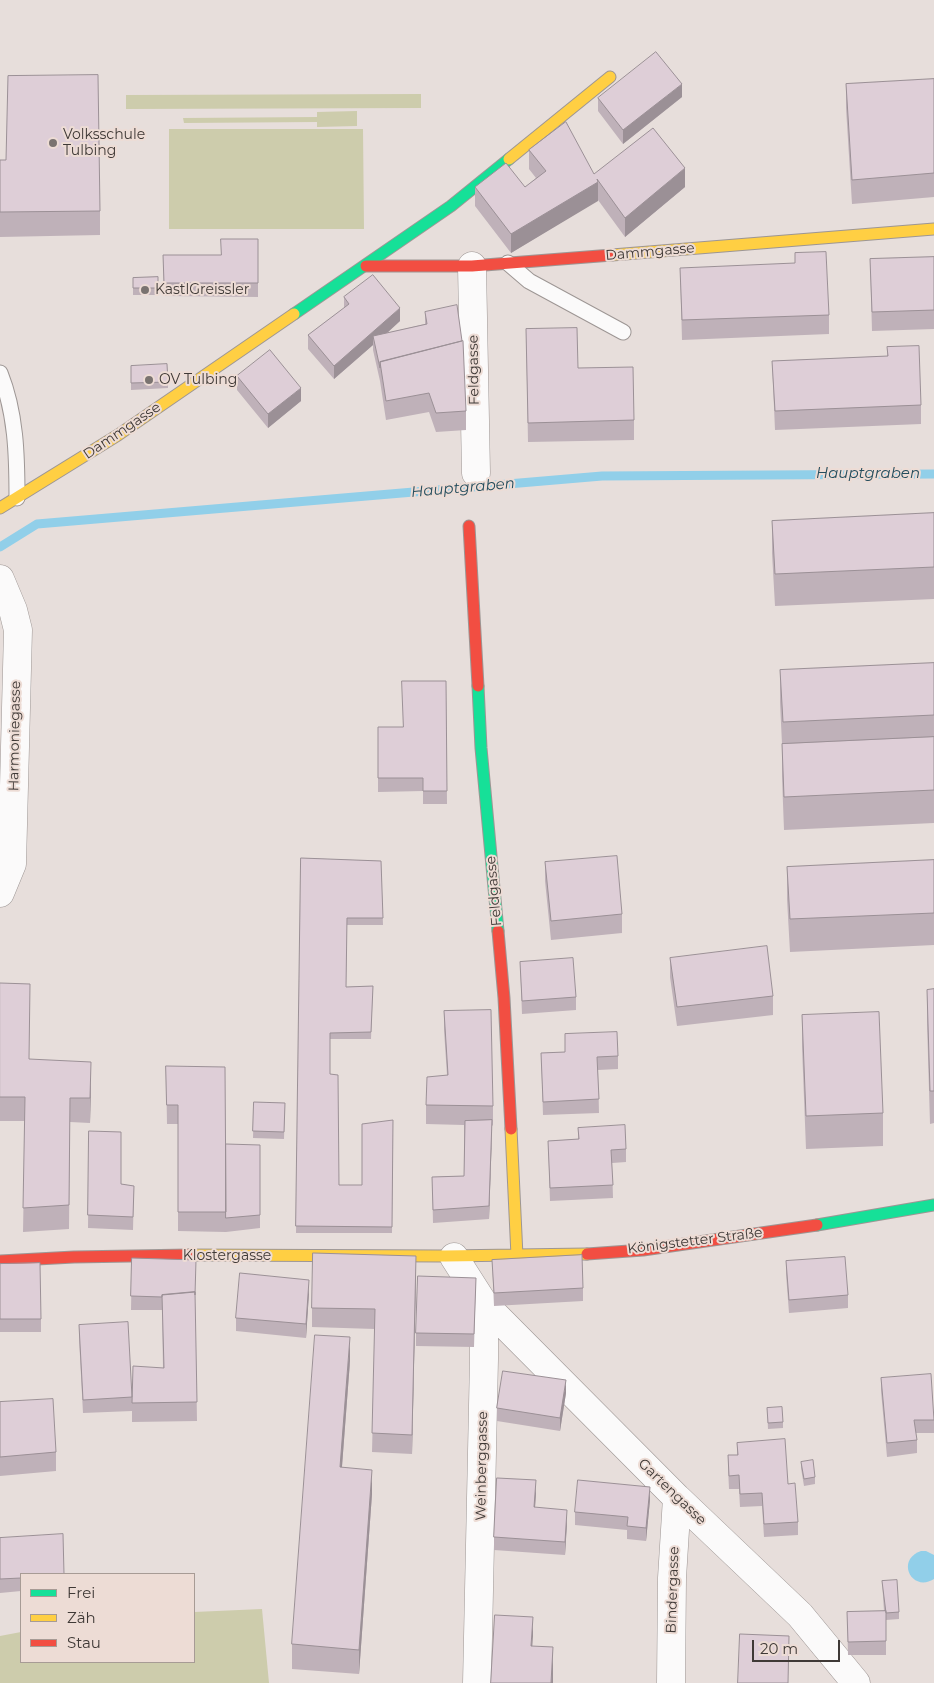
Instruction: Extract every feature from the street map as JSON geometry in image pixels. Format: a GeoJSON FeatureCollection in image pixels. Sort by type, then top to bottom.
{"type":"FeatureCollection","features":[{"type":"Feature","properties":{"kind":"street","name":"Dammgasse"},"geometry":{"type":"LineString","coordinates":[[0,508],[118,435],[452,206],[610,77]]}},
{"type":"Feature","properties":{"kind":"street","name":"Dammgasse"},"geometry":{"type":"LineString","coordinates":[[366,266],[472,266],[934,228]]}},
{"type":"Feature","properties":{"kind":"street","name":"Feldgasse"},"geometry":{"type":"LineString","coordinates":[[472,266],[476,473]]}},
{"type":"Feature","properties":{"kind":"street","name":"Feldgasse"},"geometry":{"type":"LineString","coordinates":[[469,526],[481,748],[504,998],[517,1256]]}},
{"type":"Feature","properties":{"kind":"street","name":"Harmoniegasse"},"geometry":{"type":"LineString","coordinates":[[0,580],[13,610],[18,630],[12,864],[0,894]]}},
{"type":"Feature","properties":{"kind":"street","name":"Königstetter Straße"},"geometry":{"type":"LineString","coordinates":[[454,1257],[596,1254],[850,1220],[934,1205]]}},
{"type":"Feature","properties":{"kind":"street","name":"Klostergasse"},"geometry":{"type":"LineString","coordinates":[[0,1261],[75,1256],[454,1257]]}},
{"type":"Feature","properties":{"kind":"street"},"geometry":{"type":"LineString","coordinates":[[454,1257],[484,1304]]}},
{"type":"Feature","properties":{"kind":"street","name":"Gartengasse"},"geometry":{"type":"LineString","coordinates":[[484,1304],[677,1498],[800,1615],[856,1683]]}},
{"type":"Feature","properties":{"kind":"street","name":"Weinberggasse"},"geometry":{"type":"LineString","coordinates":[[477,1683],[484,1304]]}},
{"type":"Feature","properties":{"kind":"street","name":"Bindergasse"},"geometry":{"type":"LineString","coordinates":[[671,1683],[672,1578],[677,1498]]}},
{"type":"Feature","properties":{"kind":"lane"},"geometry":{"type":"LineString","coordinates":[[508,263],[529,281],[623,332]]}},
{"type":"Feature","properties":{"kind":"lane"},"geometry":{"type":"LineString","coordinates":[[0,373],[10,407],[17,448],[17,498]]}},
{"type":"Feature","properties":{"kind":"green space"},"geometry":{"type":"Polygon","coordinates":[[[421,94],[421,108],[126,109],[126,95],[421,94]]]}},
{"type":"Feature","properties":{"kind":"green space"},"geometry":{"type":"Polygon","coordinates":[[[357,111],[357,126],[317,127],[317,122],[184,123],[183,118],[317,117],[317,112],[357,111]]]}},
{"type":"Feature","properties":{"kind":"green space"},"geometry":{"type":"Polygon","coordinates":[[[169,129],[363,129],[364,229],[169,229],[169,129]]]}},
{"type":"Feature","properties":{"kind":"green space"},"geometry":{"type":"Polygon","coordinates":[[[262,1609],[269,1683],[0,1683],[0,1636],[20,1632],[20,1663],[195,1663],[195,1612],[262,1609]]]}},
{"type":"Feature","properties":{"kind":"water"},"geometry":{"type":"Polygon","coordinates":[[[921,1551],[934,1555],[934,1579],[926,1582],[919,1582],[913,1579],[908,1568],[909,1561],[913,1555],[921,1551]]]}},
{"type":"Feature","properties":{"kind":"building"},"geometry":{"type":"Polygon","coordinates":[[[656,52],[682,84],[623,130],[598,98],[656,52]]]}},
{"type":"Feature","properties":{"kind":"building","name":"Volksschule Tulbing"},"geometry":{"type":"Polygon","coordinates":[[[98,75],[100,211],[0,212],[0,160],[6,160],[8,76],[98,75]]]}},
{"type":"Feature","properties":{"kind":"building"},"geometry":{"type":"Polygon","coordinates":[[[934,79],[934,173],[852,180],[846,84],[934,79]]]}},
{"type":"Feature","properties":{"kind":"building"},"geometry":{"type":"Polygon","coordinates":[[[566,122],[594,174],[653,128],[685,168],[625,218],[597,179],[598,182],[511,234],[475,187],[506,163],[525,187],[546,171],[529,150],[566,122]]]}},
{"type":"Feature","properties":{"kind":"building"},"geometry":{"type":"Polygon","coordinates":[[[221,239],[258,239],[258,283],[164,283],[163,255],[221,255],[221,239]]]}},
{"type":"Feature","properties":{"kind":"building"},"geometry":{"type":"Polygon","coordinates":[[[826,252],[829,315],[682,320],[680,268],[795,263],[795,253],[826,252]]]}},
{"type":"Feature","properties":{"kind":"building"},"geometry":{"type":"Polygon","coordinates":[[[934,257],[934,310],[872,312],[870,259],[934,257]]]}},
{"type":"Feature","properties":{"kind":"building"},"geometry":{"type":"Polygon","coordinates":[[[373,275],[400,308],[334,366],[308,335],[349,304],[344,297],[373,275]]]}},
{"type":"Feature","properties":{"kind":"building"},"geometry":{"type":"Polygon","coordinates":[[[158,277],[158,288],[133,288],[133,278],[158,277]]]}},
{"type":"Feature","properties":{"kind":"building"},"geometry":{"type":"Polygon","coordinates":[[[457,305],[462,341],[380,362],[380,368],[373,336],[427,324],[425,312],[457,305]]]}},
{"type":"Feature","properties":{"kind":"building"},"geometry":{"type":"Polygon","coordinates":[[[577,328],[578,368],[633,367],[634,420],[528,423],[526,329],[577,328]]]}},
{"type":"Feature","properties":{"kind":"building"},"geometry":{"type":"Polygon","coordinates":[[[463,341],[466,411],[436,413],[429,393],[386,401],[380,362],[463,341]]]}},
{"type":"Feature","properties":{"kind":"building"},"geometry":{"type":"Polygon","coordinates":[[[919,346],[921,405],[775,411],[772,361],[888,356],[887,347],[919,346]]]}},
{"type":"Feature","properties":{"kind":"building"},"geometry":{"type":"Polygon","coordinates":[[[270,350],[301,388],[268,414],[237,376],[270,350]]]}},
{"type":"Feature","properties":{"kind":"building","name":"OV Tulbing"},"geometry":{"type":"Polygon","coordinates":[[[167,364],[168,382],[131,383],[131,366],[167,364]]]}},
{"type":"Feature","properties":{"kind":"building"},"geometry":{"type":"Polygon","coordinates":[[[934,513],[934,567],[775,574],[772,521],[934,513]]]}},
{"type":"Feature","properties":{"kind":"building"},"geometry":{"type":"Polygon","coordinates":[[[934,663],[934,715],[783,722],[780,670],[934,663]]]}},
{"type":"Feature","properties":{"kind":"building"},"geometry":{"type":"Polygon","coordinates":[[[402,681],[446,681],[447,791],[423,791],[423,778],[378,778],[378,727],[403,727],[402,681]]]}},
{"type":"Feature","properties":{"kind":"building"},"geometry":{"type":"Polygon","coordinates":[[[934,737],[934,790],[784,797],[782,744],[934,737]]]}},
{"type":"Feature","properties":{"kind":"building"},"geometry":{"type":"Polygon","coordinates":[[[617,856],[622,914],[551,921],[545,862],[617,856]]]}},
{"type":"Feature","properties":{"kind":"building"},"geometry":{"type":"Polygon","coordinates":[[[301,858],[381,861],[383,918],[347,918],[346,987],[373,986],[371,1032],[330,1033],[330,1074],[338,1075],[339,1185],[362,1185],[362,1124],[393,1120],[392,1227],[296,1226],[301,858]]]}},
{"type":"Feature","properties":{"kind":"building"},"geometry":{"type":"Polygon","coordinates":[[[934,860],[934,913],[790,919],[787,867],[934,860]]]}},
{"type":"Feature","properties":{"kind":"building"},"geometry":{"type":"Polygon","coordinates":[[[767,946],[773,996],[677,1007],[670,958],[767,946]]]}},
{"type":"Feature","properties":{"kind":"building"},"geometry":{"type":"Polygon","coordinates":[[[573,958],[576,997],[522,1001],[520,962],[573,958]]]}},
{"type":"Feature","properties":{"kind":"building"},"geometry":{"type":"Polygon","coordinates":[[[0,983],[30,984],[29,1059],[91,1062],[90,1098],[70,1098],[69,1205],[23,1208],[25,1097],[0,1097],[0,983]]]}},
{"type":"Feature","properties":{"kind":"building"},"geometry":{"type":"Polygon","coordinates":[[[934,989],[934,1091],[930,1091],[927,990],[934,989]]]}},
{"type":"Feature","properties":{"kind":"building"},"geometry":{"type":"Polygon","coordinates":[[[491,1010],[493,1106],[426,1105],[427,1077],[448,1075],[444,1011],[491,1010]]]}},
{"type":"Feature","properties":{"kind":"building"},"geometry":{"type":"Polygon","coordinates":[[[879,1012],[883,1113],[806,1116],[802,1015],[879,1012]]]}},
{"type":"Feature","properties":{"kind":"building"},"geometry":{"type":"Polygon","coordinates":[[[617,1032],[618,1056],[597,1057],[599,1099],[543,1102],[541,1053],[565,1052],[565,1034],[617,1032]]]}},
{"type":"Feature","properties":{"kind":"building"},"geometry":{"type":"Polygon","coordinates":[[[166,1066],[225,1067],[226,1212],[178,1212],[178,1105],[167,1105],[166,1066]]]}},
{"type":"Feature","properties":{"kind":"building"},"geometry":{"type":"Polygon","coordinates":[[[254,1102],[285,1103],[284,1132],[253,1131],[254,1102]]]}},
{"type":"Feature","properties":{"kind":"building"},"geometry":{"type":"Polygon","coordinates":[[[492,1120],[489,1206],[433,1210],[432,1177],[464,1176],[465,1121],[492,1120]]]}},
{"type":"Feature","properties":{"kind":"building"},"geometry":{"type":"Polygon","coordinates":[[[625,1125],[626,1149],[611,1150],[613,1185],[550,1188],[548,1141],[579,1139],[578,1128],[625,1125]]]}},
{"type":"Feature","properties":{"kind":"building"},"geometry":{"type":"Polygon","coordinates":[[[89,1131],[121,1132],[121,1184],[134,1186],[133,1217],[88,1215],[89,1131]]]}},
{"type":"Feature","properties":{"kind":"building"},"geometry":{"type":"Polygon","coordinates":[[[226,1144],[260,1145],[260,1215],[226,1218],[226,1144]]]}},
{"type":"Feature","properties":{"kind":"building"},"geometry":{"type":"Polygon","coordinates":[[[313,1253],[416,1256],[412,1435],[372,1433],[375,1309],[312,1308],[313,1253]]]}},
{"type":"Feature","properties":{"kind":"building"},"geometry":{"type":"Polygon","coordinates":[[[582,1255],[583,1288],[494,1293],[492,1260],[582,1255]]]}},
{"type":"Feature","properties":{"kind":"building"},"geometry":{"type":"Polygon","coordinates":[[[845,1257],[848,1295],[789,1300],[786,1261],[845,1257]]]}},
{"type":"Feature","properties":{"kind":"building"},"geometry":{"type":"Polygon","coordinates":[[[132,1258],[196,1260],[195,1295],[195,1292],[162,1295],[162,1297],[131,1296],[132,1258]]]}},
{"type":"Feature","properties":{"kind":"building"},"geometry":{"type":"Polygon","coordinates":[[[40,1263],[41,1319],[0,1319],[0,1264],[40,1263]]]}},
{"type":"Feature","properties":{"kind":"building"},"geometry":{"type":"Polygon","coordinates":[[[240,1273],[309,1280],[306,1324],[236,1318],[240,1273]]]}},
{"type":"Feature","properties":{"kind":"building"},"geometry":{"type":"Polygon","coordinates":[[[418,1276],[476,1278],[474,1334],[416,1333],[418,1276]]]}},
{"type":"Feature","properties":{"kind":"building"},"geometry":{"type":"Polygon","coordinates":[[[195,1292],[197,1402],[132,1403],[133,1366],[164,1368],[162,1295],[195,1292]]]}},
{"type":"Feature","properties":{"kind":"building"},"geometry":{"type":"Polygon","coordinates":[[[128,1322],[132,1397],[83,1400],[79,1325],[128,1322]]]}},
{"type":"Feature","properties":{"kind":"building"},"geometry":{"type":"Polygon","coordinates":[[[315,1335],[350,1337],[340,1467],[372,1470],[359,1650],[292,1644],[315,1335]]]}},
{"type":"Feature","properties":{"kind":"building"},"geometry":{"type":"Polygon","coordinates":[[[503,1371],[566,1380],[560,1418],[497,1408],[503,1371]]]}},
{"type":"Feature","properties":{"kind":"building"},"geometry":{"type":"Polygon","coordinates":[[[931,1374],[934,1420],[914,1420],[917,1440],[887,1443],[881,1378],[931,1374]]]}},
{"type":"Feature","properties":{"kind":"building"},"geometry":{"type":"Polygon","coordinates":[[[53,1399],[56,1452],[0,1457],[0,1402],[53,1399]]]}},
{"type":"Feature","properties":{"kind":"building"},"geometry":{"type":"Polygon","coordinates":[[[782,1407],[783,1422],[768,1423],[767,1408],[782,1407]]]}},
{"type":"Feature","properties":{"kind":"building"},"geometry":{"type":"Polygon","coordinates":[[[785,1439],[788,1484],[795,1483],[798,1522],[764,1524],[762,1493],[740,1494],[739,1475],[729,1476],[728,1455],[738,1455],[737,1443],[785,1439]]]}},
{"type":"Feature","properties":{"kind":"building"},"geometry":{"type":"Polygon","coordinates":[[[813,1460],[815,1477],[804,1479],[801,1462],[813,1460]]]}},
{"type":"Feature","properties":{"kind":"building"},"geometry":{"type":"Polygon","coordinates":[[[497,1478],[536,1480],[534,1507],[567,1510],[565,1542],[494,1537],[497,1478]]]}},
{"type":"Feature","properties":{"kind":"building"},"geometry":{"type":"Polygon","coordinates":[[[578,1480],[650,1487],[646,1528],[627,1526],[628,1517],[575,1512],[578,1480]]]}},
{"type":"Feature","properties":{"kind":"building"},"geometry":{"type":"Polygon","coordinates":[[[63,1534],[64,1573],[20,1573],[20,1578],[0,1579],[0,1538],[63,1534]]]}},
{"type":"Feature","properties":{"kind":"building"},"geometry":{"type":"Polygon","coordinates":[[[897,1580],[899,1612],[886,1613],[882,1581],[897,1580]]]}},
{"type":"Feature","properties":{"kind":"building"},"geometry":{"type":"Polygon","coordinates":[[[886,1611],[886,1641],[848,1642],[847,1612],[886,1611]]]}},
{"type":"Feature","properties":{"kind":"building"},"geometry":{"type":"Polygon","coordinates":[[[495,1615],[533,1617],[531,1646],[553,1647],[551,1683],[491,1683],[495,1615]]]}},
{"type":"Feature","properties":{"kind":"building"},"geometry":{"type":"Polygon","coordinates":[[[740,1634],[789,1636],[788,1683],[738,1683],[740,1634]]]}},
{"type":"Feature","properties":{"kind":"waterway","name":"Hauptgraben"},"geometry":{"type":"LineString","coordinates":[[0,547],[37,524],[602,476],[934,474]]}},
{"type":"Feature","properties":{"kind":"traffic: fast"},"geometry":{"type":"LineString","coordinates":[[294,314],[451,206],[509,159]]}},
{"type":"Feature","properties":{"kind":"traffic: fast"},"geometry":{"type":"LineString","coordinates":[[478,686],[481,748],[498,931]]}},
{"type":"Feature","properties":{"kind":"traffic: fast"},"geometry":{"type":"LineString","coordinates":[[817,1225],[934,1205]]}},
{"type":"Feature","properties":{"kind":"traffic: slow"},"geometry":{"type":"LineString","coordinates":[[509,159],[610,77]]}},
{"type":"Feature","properties":{"kind":"traffic: slow"},"geometry":{"type":"LineString","coordinates":[[612,255],[934,229]]}},
{"type":"Feature","properties":{"kind":"traffic: slow"},"geometry":{"type":"LineString","coordinates":[[0,508],[118,435],[294,314]]}},
{"type":"Feature","properties":{"kind":"traffic: slow"},"geometry":{"type":"LineString","coordinates":[[511,1129],[517,1256]]}},
{"type":"Feature","properties":{"kind":"traffic: slow"},"geometry":{"type":"LineString","coordinates":[[189,1255],[445,1256],[587,1254]]}},
{"type":"Feature","properties":{"kind":"traffic: jam"},"geometry":{"type":"LineString","coordinates":[[366,266],[472,266],[612,255]]}},
{"type":"Feature","properties":{"kind":"traffic: jam"},"geometry":{"type":"LineString","coordinates":[[469,526],[478,686]]}},
{"type":"Feature","properties":{"kind":"traffic: jam"},"geometry":{"type":"LineString","coordinates":[[498,931],[504,998],[511,1129]]}},
{"type":"Feature","properties":{"kind":"traffic: jam"},"geometry":{"type":"LineString","coordinates":[[587,1254],[643,1250],[817,1225]]}},
{"type":"Feature","properties":{"kind":"traffic: jam"},"geometry":{"type":"LineString","coordinates":[[0,1261],[74,1257],[189,1255]]}},
{"type":"Feature","properties":{"kind":"place","name":"Volksschule Tulbing"},"geometry":{"type":"Point","coordinates":[53,143]}},
{"type":"Feature","properties":{"kind":"place","name":"KastlGreissler"},"geometry":{"type":"Point","coordinates":[145,290]}},
{"type":"Feature","properties":{"kind":"place","name":"OV Tulbing"},"geometry":{"type":"Point","coordinates":[149,380]}}]}
